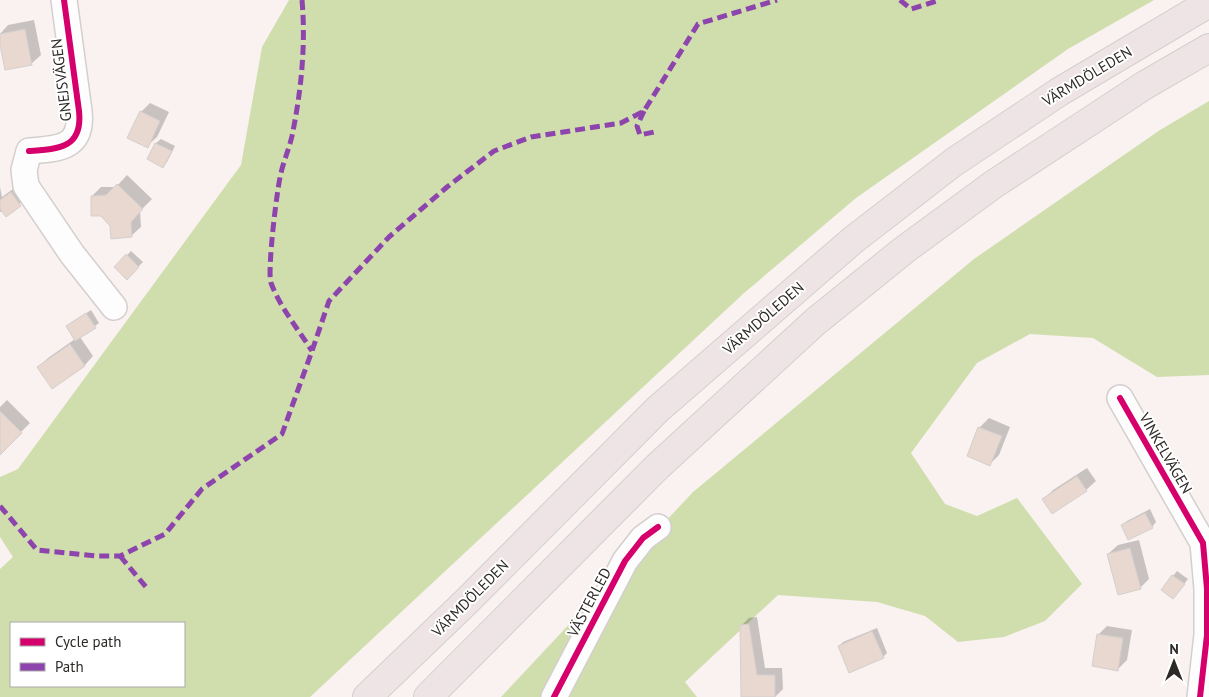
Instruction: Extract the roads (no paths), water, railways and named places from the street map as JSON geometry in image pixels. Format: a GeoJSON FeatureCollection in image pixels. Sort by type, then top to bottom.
{"type":"FeatureCollection","features":[{"type":"Feature","properties":{"kind":"highway","name":"VÄRMDÖLEDEN"},"geometry":{"type":"LineString","coordinates":[[367,697],[467,601],[658,410],[853,240],[954,162],[1043,103],[1209,3]]}},
{"type":"Feature","properties":{"kind":"highway"},"geometry":{"type":"LineString","coordinates":[[428,697],[657,467],[815,322],[904,250],[994,184],[1144,85],[1209,48]]}},
{"type":"Feature","properties":{"kind":"street","name":"GNEJSVÄGEN"},"geometry":{"type":"LineString","coordinates":[[64,0],[80,126],[78,134],[69,144],[56,150],[30,152],[24,170],[26,186],[72,254],[114,307]]}},
{"type":"Feature","properties":{"kind":"street","name":"VINKELVÄGEN"},"geometry":{"type":"LineString","coordinates":[[1120,398],[1203,543],[1207,589],[1207,635],[1200,697]]}},
{"type":"Feature","properties":{"kind":"street","name":"VÄSTERLED"},"geometry":{"type":"LineString","coordinates":[[554,697],[625,561],[644,538],[658,527]]}}]}
